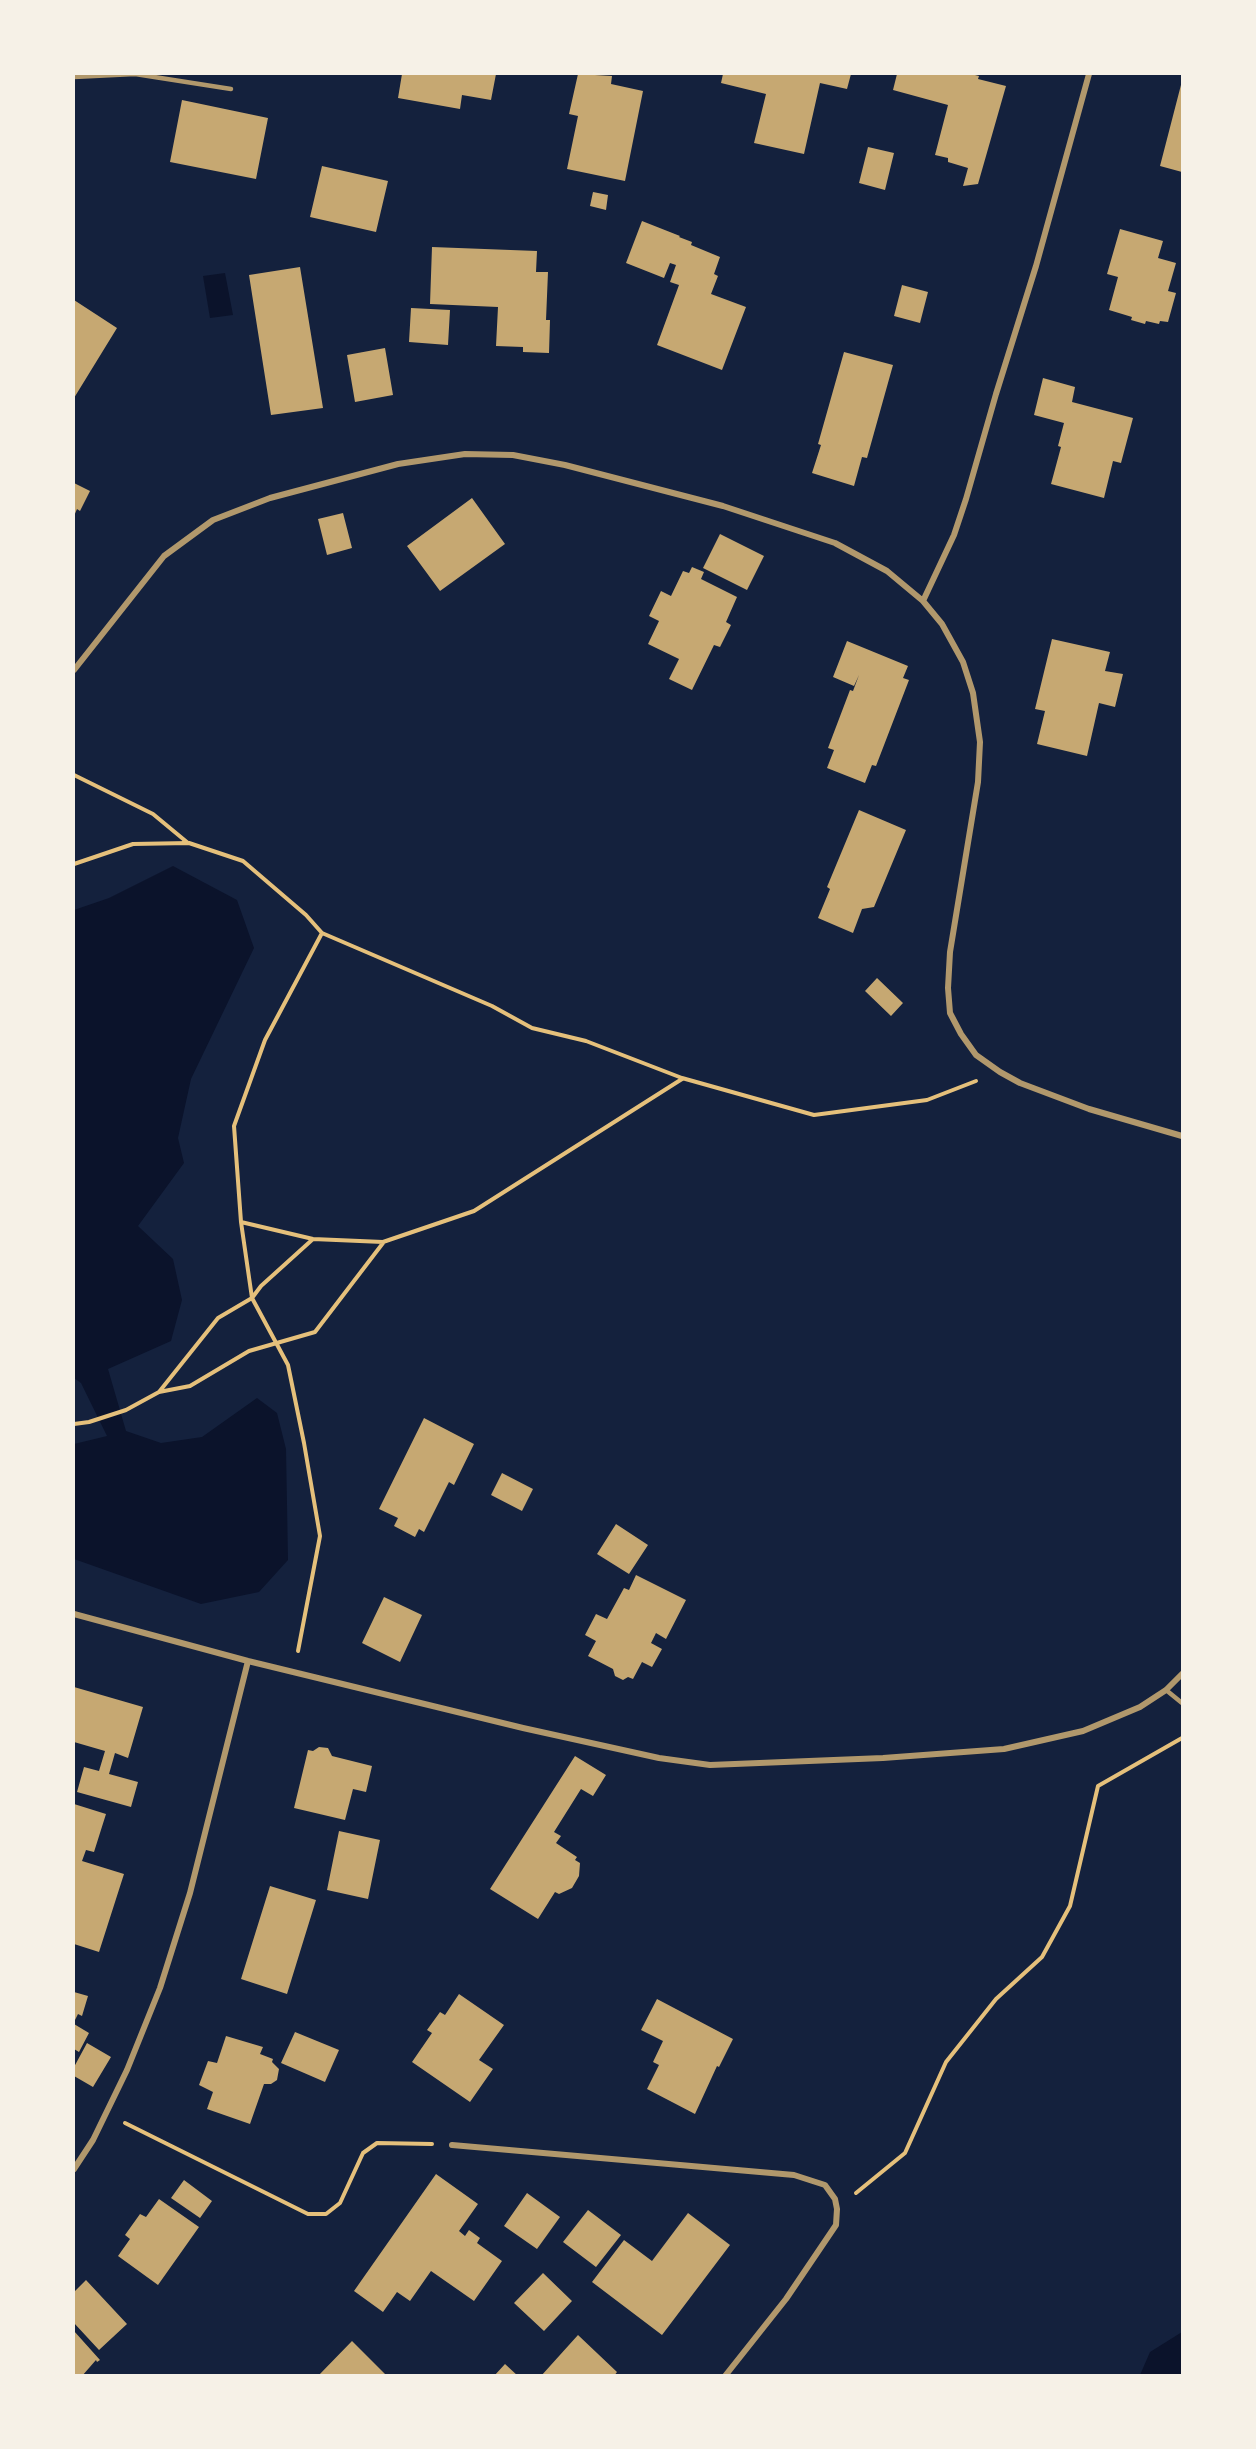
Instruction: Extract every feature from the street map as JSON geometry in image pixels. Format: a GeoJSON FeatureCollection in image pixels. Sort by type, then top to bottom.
{"type":"FeatureCollection","features":[{"type":"Feature","properties":{"kind":"street"},"geometry":{"type":"LineString","coordinates":[[923,601],[954,535],[966,499],[1036,266],[1089,74]]}},
{"type":"Feature","properties":{"kind":"street"},"geometry":{"type":"LineString","coordinates":[[74,670],[164,556],[213,520],[282,495],[398,464],[465,454],[513,455],[565,465],[723,506],[836,543],[887,572],[923,601],[942,624],[963,662],[973,693],[980,742],[975,805],[950,952],[948,988],[950,1013],[961,1034],[976,1055],[1020,1083],[1089,1109],[1182,1136]]}},
{"type":"Feature","properties":{"kind":"street"},"geometry":{"type":"LineString","coordinates":[[74,1614],[294,1673],[659,1758],[710,1765],[883,1758],[1004,1749],[1083,1731],[1140,1707],[1166,1690],[1182,1674]]}},
{"type":"Feature","properties":{"kind":"street"},"geometry":{"type":"LineString","coordinates":[[74,2169],[93,2140],[128,2070],[167,1967],[190,1893],[248,1661]]}},
{"type":"Feature","properties":{"kind":"street"},"geometry":{"type":"LineString","coordinates":[[452,2145],[794,2175],[825,2185],[835,2199],[836,2224],[823,2247],[786,2299],[725,2376]]}},
{"type":"Feature","properties":{"kind":"lane"},"geometry":{"type":"LineString","coordinates":[[74,77],[135,74],[231,89]]}},
{"type":"Feature","properties":{"kind":"lane"},"geometry":{"type":"LineString","coordinates":[[1166,1690],[1182,1702]]}},
{"type":"Feature","properties":{"kind":"path"},"geometry":{"type":"LineString","coordinates":[[74,775],[153,814],[189,843]]}},
{"type":"Feature","properties":{"kind":"path"},"geometry":{"type":"LineString","coordinates":[[74,864],[133,843],[189,843],[243,861],[306,915],[322,933],[492,1006],[532,1028],[586,1041],[682,1078],[814,1115],[927,1100],[1000,1072]]}},
{"type":"Feature","properties":{"kind":"path"},"geometry":{"type":"LineString","coordinates":[[294,1673],[320,1536],[288,1365],[252,1298],[241,1222],[234,1126],[266,1040],[322,933]]}},
{"type":"Feature","properties":{"kind":"path"},"geometry":{"type":"LineString","coordinates":[[241,1222],[313,1239],[383,1242],[474,1211],[682,1078]]}},
{"type":"Feature","properties":{"kind":"path"},"geometry":{"type":"LineString","coordinates":[[159,1392],[218,1318],[252,1298],[261,1286],[313,1239]]}},
{"type":"Feature","properties":{"kind":"path"},"geometry":{"type":"LineString","coordinates":[[74,1424],[89,1422],[126,1410],[159,1392],[190,1386],[249,1351],[315,1332],[383,1242]]}},
{"type":"Feature","properties":{"kind":"path"},"geometry":{"type":"LineString","coordinates":[[837,2209],[905,2153],[946,2062],[996,1999],[1042,1957],[1070,1906],[1098,1786],[1182,1738]]}},
{"type":"Feature","properties":{"kind":"path"},"geometry":{"type":"LineString","coordinates":[[106,2114],[308,2214],[326,2214],[340,2203],[363,2153],[377,2142],[452,2145]]}},
{"type":"Feature","properties":{"kind":"water"},"geometry":{"type":"Polygon","coordinates":[[[225,273],[233,315],[210,318],[203,276],[225,273]]]}},
{"type":"Feature","properties":{"kind":"water"},"geometry":{"type":"Polygon","coordinates":[[[173,866],[237,900],[254,948],[191,1079],[178,1138],[184,1163],[138,1226],[173,1259],[182,1300],[171,1341],[108,1369],[126,1431],[161,1443],[202,1437],[257,1398],[277,1413],[286,1449],[288,1560],[259,1592],[201,1604],[74,1559],[74,1444],[107,1436],[81,1383],[74,1378],[74,910],[109,898],[173,866]]]}},
{"type":"Feature","properties":{"kind":"water"},"geometry":{"type":"Polygon","coordinates":[[[1182,2332],[1182,2375],[1140,2375],[1150,2352],[1182,2332]]]}},
{"type":"Feature","properties":{"kind":"building"},"geometry":{"type":"Polygon","coordinates":[[[402,74],[496,74],[491,100],[462,95],[460,109],[398,98],[402,74]]]}},
{"type":"Feature","properties":{"kind":"building"},"geometry":{"type":"Polygon","coordinates":[[[578,74],[612,76],[611,84],[643,91],[625,181],[567,169],[578,116],[569,114],[578,74]]]}},
{"type":"Feature","properties":{"kind":"building"},"geometry":{"type":"Polygon","coordinates":[[[723,74],[851,74],[847,89],[820,83],[804,154],[754,143],[766,94],[721,83],[723,74]]]}},
{"type":"Feature","properties":{"kind":"building"},"geometry":{"type":"Polygon","coordinates":[[[897,74],[971,74],[979,76],[978,79],[1006,86],[978,184],[963,186],[968,168],[948,162],[948,158],[935,155],[948,105],[893,90],[897,74]]]}},
{"type":"Feature","properties":{"kind":"building"},"geometry":{"type":"Polygon","coordinates":[[[1182,81],[1182,172],[1160,166],[1182,81]]]}},
{"type":"Feature","properties":{"kind":"building"},"geometry":{"type":"Polygon","coordinates":[[[182,100],[268,118],[256,179],[170,162],[182,100]]]}},
{"type":"Feature","properties":{"kind":"building"},"geometry":{"type":"Polygon","coordinates":[[[868,147],[894,153],[885,190],[859,183],[868,147]]]}},
{"type":"Feature","properties":{"kind":"building"},"geometry":{"type":"Polygon","coordinates":[[[322,166],[388,181],[376,232],[310,217],[322,166]]]}},
{"type":"Feature","properties":{"kind":"building"},"geometry":{"type":"Polygon","coordinates":[[[593,192],[608,195],[606,210],[590,206],[593,192]]]}},
{"type":"Feature","properties":{"kind":"building"},"geometry":{"type":"Polygon","coordinates":[[[642,221],[680,236],[692,242],[691,245],[720,257],[714,274],[718,276],[711,294],[746,307],[722,370],[657,345],[679,285],[670,282],[676,265],[670,263],[664,278],[626,263],[642,221]]]}},
{"type":"Feature","properties":{"kind":"building"},"geometry":{"type":"Polygon","coordinates":[[[1120,229],[1163,241],[1158,258],[1176,263],[1168,291],[1176,293],[1168,322],[1160,321],[1159,324],[1146,321],[1145,324],[1131,320],[1132,317],[1109,310],[1118,277],[1107,274],[1120,229]]]}},
{"type":"Feature","properties":{"kind":"building"},"geometry":{"type":"Polygon","coordinates":[[[432,247],[537,251],[536,272],[548,272],[546,320],[550,320],[549,353],[523,352],[523,347],[496,346],[498,307],[430,304],[432,247]]]}},
{"type":"Feature","properties":{"kind":"building"},"geometry":{"type":"Polygon","coordinates":[[[300,267],[323,408],[271,415],[249,275],[300,267]]]}},
{"type":"Feature","properties":{"kind":"building"},"geometry":{"type":"Polygon","coordinates":[[[902,285],[928,292],[920,323],[894,316],[902,285]]]}},
{"type":"Feature","properties":{"kind":"building"},"geometry":{"type":"Polygon","coordinates":[[[74,300],[117,328],[74,398],[74,300]]]}},
{"type":"Feature","properties":{"kind":"building"},"geometry":{"type":"Polygon","coordinates":[[[411,308],[450,310],[448,345],[409,342],[411,308]]]}},
{"type":"Feature","properties":{"kind":"building"},"geometry":{"type":"Polygon","coordinates":[[[385,348],[393,395],[355,402],[347,355],[385,348]]]}},
{"type":"Feature","properties":{"kind":"building"},"geometry":{"type":"Polygon","coordinates":[[[844,352],[893,365],[867,458],[862,457],[854,486],[812,473],[844,352]]]}},
{"type":"Feature","properties":{"kind":"building"},"geometry":{"type":"Polygon","coordinates":[[[1043,378],[1075,387],[1072,402],[1133,418],[1121,463],[1113,461],[1104,498],[1051,484],[1061,447],[1058,446],[1064,423],[1034,415],[1043,378]]]}},
{"type":"Feature","properties":{"kind":"building"},"geometry":{"type":"Polygon","coordinates":[[[74,483],[90,491],[80,511],[77,509],[74,516],[74,483]]]}},
{"type":"Feature","properties":{"kind":"building"},"geometry":{"type":"Polygon","coordinates":[[[472,498],[505,544],[440,591],[407,546],[472,498]]]}},
{"type":"Feature","properties":{"kind":"building"},"geometry":{"type":"Polygon","coordinates":[[[343,513],[352,548],[327,555],[318,519],[343,513]]]}},
{"type":"Feature","properties":{"kind":"building"},"geometry":{"type":"Polygon","coordinates":[[[720,534],[764,556],[747,590],[703,568],[720,534]]]}},
{"type":"Feature","properties":{"kind":"building"},"geometry":{"type":"Polygon","coordinates":[[[692,567],[704,572],[701,579],[737,597],[726,622],[731,625],[720,647],[714,645],[692,690],[669,679],[679,659],[648,644],[659,621],[649,616],[661,591],[671,596],[683,571],[689,573],[692,567]]]}},
{"type":"Feature","properties":{"kind":"building"},"geometry":{"type":"Polygon","coordinates":[[[1052,639],[1110,652],[1105,671],[1123,674],[1115,707],[1099,703],[1087,756],[1037,744],[1045,711],[1035,709],[1052,639]]]}},
{"type":"Feature","properties":{"kind":"building"},"geometry":{"type":"Polygon","coordinates":[[[847,641],[908,666],[903,678],[909,680],[876,766],[872,765],[865,783],[827,768],[834,750],[828,748],[850,690],[853,691],[859,675],[854,686],[833,677],[847,641]]]}},
{"type":"Feature","properties":{"kind":"building"},"geometry":{"type":"Polygon","coordinates":[[[859,810],[906,830],[874,907],[862,909],[853,933],[818,918],[830,889],[827,887],[859,810]]]}},
{"type":"Feature","properties":{"kind":"building"},"geometry":{"type":"Polygon","coordinates":[[[877,978],[903,1003],[891,1016],[865,991],[877,978]]]}},
{"type":"Feature","properties":{"kind":"building"},"geometry":{"type":"Polygon","coordinates":[[[424,1418],[474,1444],[454,1485],[449,1482],[424,1532],[419,1529],[415,1537],[394,1526],[398,1518],[379,1509],[424,1418]]]}},
{"type":"Feature","properties":{"kind":"building"},"geometry":{"type":"Polygon","coordinates":[[[502,1473],[533,1489],[522,1511],[491,1495],[502,1473]]]}},
{"type":"Feature","properties":{"kind":"building"},"geometry":{"type":"Polygon","coordinates":[[[616,1524],[648,1545],[629,1574],[597,1554],[616,1524]]]}},
{"type":"Feature","properties":{"kind":"building"},"geometry":{"type":"Polygon","coordinates":[[[636,1575],[686,1600],[666,1639],[656,1633],[651,1643],[662,1649],[652,1667],[642,1662],[633,1679],[628,1677],[623,1680],[615,1676],[613,1669],[588,1656],[596,1641],[585,1635],[596,1614],[607,1619],[624,1588],[629,1590],[636,1575]]]}},
{"type":"Feature","properties":{"kind":"building"},"geometry":{"type":"Polygon","coordinates":[[[384,1597],[422,1615],[400,1662],[362,1643],[384,1597]]]}},
{"type":"Feature","properties":{"kind":"building"},"geometry":{"type":"Polygon","coordinates":[[[74,1687],[143,1707],[128,1758],[115,1753],[109,1774],[138,1782],[131,1807],[77,1792],[84,1767],[99,1771],[105,1751],[74,1742],[74,1687]]]}},
{"type":"Feature","properties":{"kind":"building"},"geometry":{"type":"Polygon","coordinates":[[[319,1747],[328,1748],[332,1756],[372,1766],[366,1792],[353,1789],[345,1820],[294,1808],[308,1750],[313,1751],[319,1747]]]}},
{"type":"Feature","properties":{"kind":"building"},"geometry":{"type":"Polygon","coordinates":[[[575,1756],[606,1775],[593,1796],[581,1789],[554,1832],[561,1836],[556,1843],[577,1857],[575,1860],[580,1863],[579,1876],[572,1888],[559,1894],[555,1892],[538,1919],[490,1889],[575,1756]]]}},
{"type":"Feature","properties":{"kind":"building"},"geometry":{"type":"Polygon","coordinates":[[[74,1804],[106,1814],[94,1852],[86,1850],[82,1861],[124,1874],[99,1952],[74,1944],[74,1804]]]}},
{"type":"Feature","properties":{"kind":"building"},"geometry":{"type":"Polygon","coordinates":[[[339,1831],[380,1840],[368,1899],[327,1890],[339,1831]]]}},
{"type":"Feature","properties":{"kind":"building"},"geometry":{"type":"Polygon","coordinates":[[[270,1886],[316,1900],[287,1994],[241,1979],[270,1886]]]}},
{"type":"Feature","properties":{"kind":"building"},"geometry":{"type":"Polygon","coordinates":[[[74,1992],[88,1996],[82,2016],[78,2014],[74,2022],[74,1992]]]}},
{"type":"Feature","properties":{"kind":"building"},"geometry":{"type":"Polygon","coordinates":[[[459,1994],[504,2025],[479,2060],[493,2069],[470,2102],[412,2062],[432,2033],[427,2030],[440,2012],[445,2015],[459,1994]]]}},
{"type":"Feature","properties":{"kind":"building"},"geometry":{"type":"Polygon","coordinates":[[[657,1999],[733,2039],[719,2067],[717,2066],[695,2114],[647,2089],[659,2065],[653,2062],[663,2041],[641,2030],[657,1999]]]}},
{"type":"Feature","properties":{"kind":"building"},"geometry":{"type":"Polygon","coordinates":[[[74,2024],[89,2033],[79,2052],[74,2049],[74,2024]]]}},
{"type":"Feature","properties":{"kind":"building"},"geometry":{"type":"Polygon","coordinates":[[[295,2032],[339,2050],[325,2082],[281,2063],[295,2032]]]}},
{"type":"Feature","properties":{"kind":"building"},"geometry":{"type":"Polygon","coordinates":[[[226,2036],[263,2047],[260,2054],[273,2059],[272,2062],[279,2069],[277,2080],[271,2084],[264,2084],[250,2124],[207,2109],[213,2092],[199,2085],[208,2061],[217,2063],[226,2036]]]}},
{"type":"Feature","properties":{"kind":"building"},"geometry":{"type":"Polygon","coordinates":[[[87,2043],[111,2057],[93,2087],[74,2076],[74,2067],[87,2043]]]}},
{"type":"Feature","properties":{"kind":"building"},"geometry":{"type":"Polygon","coordinates":[[[436,2174],[478,2204],[459,2231],[465,2236],[469,2230],[480,2238],[477,2243],[502,2261],[474,2301],[431,2271],[410,2301],[397,2292],[383,2312],[354,2291],[436,2174]]]}},
{"type":"Feature","properties":{"kind":"building"},"geometry":{"type":"Polygon","coordinates":[[[184,2180],[212,2201],[200,2218],[171,2198],[184,2180]]]}},
{"type":"Feature","properties":{"kind":"building"},"geometry":{"type":"Polygon","coordinates":[[[527,2193],[560,2217],[537,2249],[504,2226],[527,2193]]]}},
{"type":"Feature","properties":{"kind":"building"},"geometry":{"type":"Polygon","coordinates":[[[159,2199],[199,2227],[158,2285],[118,2256],[130,2239],[125,2235],[140,2214],[146,2217],[159,2199]]]}},
{"type":"Feature","properties":{"kind":"building"},"geometry":{"type":"Polygon","coordinates":[[[588,2210],[621,2235],[596,2267],[563,2242],[588,2210]]]}},
{"type":"Feature","properties":{"kind":"building"},"geometry":{"type":"Polygon","coordinates":[[[688,2213],[730,2245],[662,2335],[592,2282],[624,2240],[652,2261],[688,2213]]]}},
{"type":"Feature","properties":{"kind":"building"},"geometry":{"type":"Polygon","coordinates":[[[543,2273],[572,2301],[544,2331],[514,2303],[543,2273]]]}},
{"type":"Feature","properties":{"kind":"building"},"geometry":{"type":"Polygon","coordinates":[[[86,2280],[127,2324],[99,2350],[74,2323],[74,2292],[86,2280]]]}},
{"type":"Feature","properties":{"kind":"building"},"geometry":{"type":"Polygon","coordinates":[[[74,2331],[100,2360],[97,2362],[96,2360],[82,2376],[74,2376],[74,2331]]]}},
{"type":"Feature","properties":{"kind":"building"},"geometry":{"type":"Polygon","coordinates":[[[578,2335],[617,2372],[614,2376],[541,2376],[578,2335]]]}},
{"type":"Feature","properties":{"kind":"building"},"geometry":{"type":"Polygon","coordinates":[[[352,2341],[387,2376],[318,2376],[352,2341]]]}},
{"type":"Feature","properties":{"kind":"building"},"geometry":{"type":"Polygon","coordinates":[[[505,2364],[518,2376],[494,2376],[505,2364]]]}}]}
